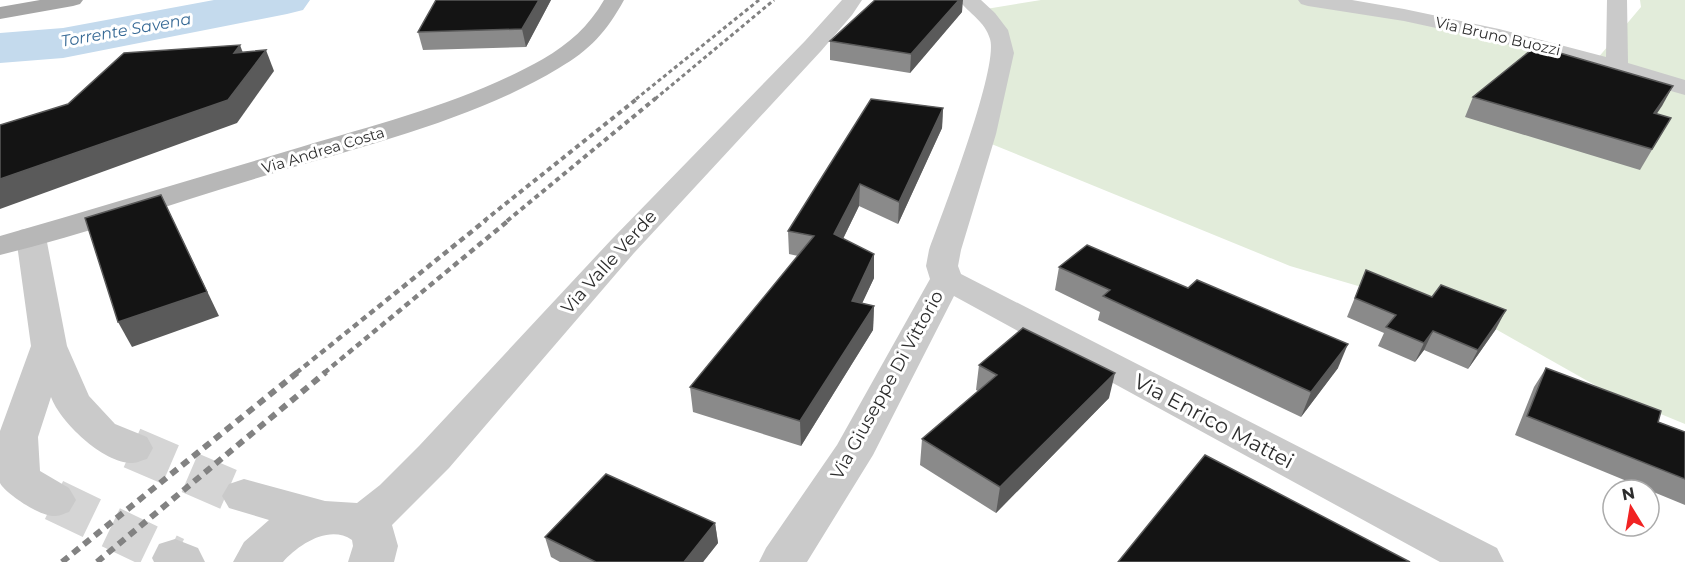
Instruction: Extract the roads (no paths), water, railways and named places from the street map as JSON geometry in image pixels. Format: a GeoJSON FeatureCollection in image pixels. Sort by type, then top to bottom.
{"type":"FeatureCollection","features":[{"type":"Feature","properties":{"kind":"main road"},"geometry":{"type":"LineString","coordinates":[[0,13],[73,0]]}},
{"type":"Feature","properties":{"kind":"main road","name":"Via Andrea Costa"},"geometry":{"type":"LineString","coordinates":[[0,246],[394,128],[457,105],[543,68],[575,49],[602,25],[614,0]]}},
{"type":"Feature","properties":{"kind":"street","name":"Via Valle Verde"},"geometry":{"type":"LineString","coordinates":[[256,562],[266,548],[302,524],[353,534],[395,496],[434,457],[631,237],[813,46],[852,0]]}},
{"type":"Feature","properties":{"kind":"street","name":"Via Giuseppe Di Vittorio"},"geometry":{"type":"LineString","coordinates":[[782,562],[852,455],[946,279],[942,266],[945,250],[983,134],[1004,42],[997,28],[969,0]]}},
{"type":"Feature","properties":{"kind":"street","name":"Via Bruno Buozzi"},"geometry":{"type":"LineString","coordinates":[[1308,0],[1477,29],[1617,66],[1685,88]]}},
{"type":"Feature","properties":{"kind":"street"},"geometry":{"type":"LineString","coordinates":[[1617,0],[1617,66]]}},
{"type":"Feature","properties":{"kind":"street"},"geometry":{"type":"LineString","coordinates":[[31,237],[49,346],[72,402],[101,434],[132,447]]}},
{"type":"Feature","properties":{"kind":"street","name":"Via Enrico Mattei"},"geometry":{"type":"LineString","coordinates":[[946,279],[1481,562]]}},
{"type":"Feature","properties":{"kind":"street"},"geometry":{"type":"LineString","coordinates":[[49,346],[18,437],[19,479],[54,500]]}},
{"type":"Feature","properties":{"kind":"street"},"geometry":{"type":"LineString","coordinates":[[244,496],[353,534]]}},
{"type":"Feature","properties":{"kind":"waterway","name":"Torrente Savena"},"geometry":{"type":"LineString","coordinates":[[0,48],[63,43],[287,0]]}},
{"type":"Feature","properties":{"kind":"tunnel"},"geometry":{"type":"LineString","coordinates":[[132,448],[244,496]]}},
{"type":"Feature","properties":{"kind":"tunnel"},"geometry":{"type":"LineString","coordinates":[[54,500],[175,558]]}},
{"type":"Feature","properties":{"kind":"railway"},"geometry":{"type":"LineString","coordinates":[[636,99],[759,0]]}},
{"type":"Feature","properties":{"kind":"railway"},"geometry":{"type":"LineString","coordinates":[[655,99],[774,0]]}},
{"type":"Feature","properties":{"kind":"railway"},"geometry":{"type":"LineString","coordinates":[[484,221],[638,98]]}},
{"type":"Feature","properties":{"kind":"railway"},"geometry":{"type":"LineString","coordinates":[[507,221],[656,98]]}},
{"type":"Feature","properties":{"kind":"railway"},"geometry":{"type":"LineString","coordinates":[[296,373],[486,220]]}},
{"type":"Feature","properties":{"kind":"railway"},"geometry":{"type":"LineString","coordinates":[[324,373],[509,220]]}},
{"type":"Feature","properties":{"kind":"railway"},"geometry":{"type":"LineString","coordinates":[[62,562],[298,372]]}},
{"type":"Feature","properties":{"kind":"railway"},"geometry":{"type":"LineString","coordinates":[[97,562],[326,372]]}}]}
